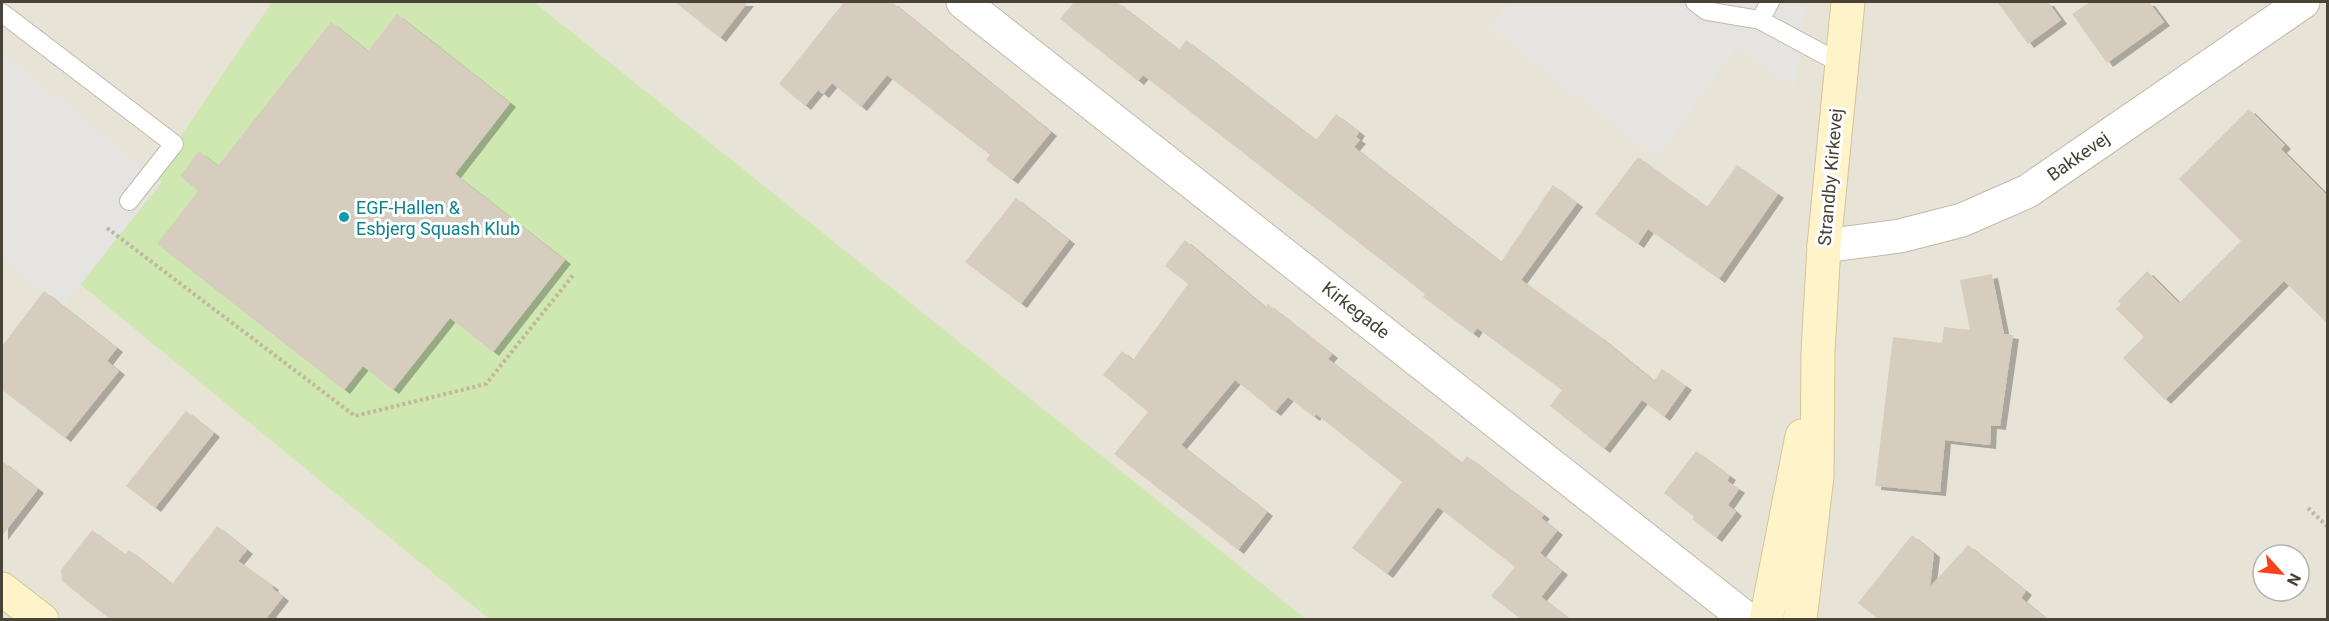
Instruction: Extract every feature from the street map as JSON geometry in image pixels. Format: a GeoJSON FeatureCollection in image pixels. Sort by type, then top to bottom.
{"type":"FeatureCollection","features":[{"type":"Feature","properties":{"kind":"street","name":"Kirkegade"},"geometry":{"type":"LineString","coordinates":[[963,2],[1748,620]]}},
{"type":"Feature","properties":{"kind":"street","name":"Strandby Kirkevej"},"geometry":{"type":"LineString","coordinates":[[1800,620],[1817,476],[1818,352],[1824,246],[1840,63],[1848,2]]}},
{"type":"Feature","properties":{"kind":"street","name":"Bakkevej"},"geometry":{"type":"LineString","coordinates":[[1824,246],[1900,237],[1962,220],[2028,191],[2302,2]]}},
{"type":"Feature","properties":{"kind":"street","name":"Strandby Kirkevej"},"geometry":{"type":"LineString","coordinates":[[1766,620],[1818,352]]}},
{"type":"Feature","properties":{"kind":"street"},"geometry":{"type":"LineString","coordinates":[[2,590],[42,620]]}},
{"type":"Feature","properties":{"kind":"lane"},"geometry":{"type":"LineString","coordinates":[[1695,2],[1707,11],[1760,20],[1840,63]]}},
{"type":"Feature","properties":{"kind":"lane"},"geometry":{"type":"LineString","coordinates":[[1760,20],[1770,2]]}},
{"type":"Feature","properties":{"kind":"lane"},"geometry":{"type":"LineString","coordinates":[[2,13],[174,144],[129,201]]}},
{"type":"Feature","properties":{"kind":"path"},"geometry":{"type":"LineString","coordinates":[[107,228],[355,416],[486,384],[574,274]]}},
{"type":"Feature","properties":{"kind":"path"},"geometry":{"type":"LineString","coordinates":[[2308,508],[2328,527]]}},
{"type":"Feature","properties":{"kind":"shaded area"},"geometry":{"type":"Polygon","coordinates":[[[2,2],[2327,2],[2327,619],[2,619],[2,2]]]}},
{"type":"Feature","properties":{"kind":"shaded area"},"geometry":{"type":"Polygon","coordinates":[[[1509,2],[1806,2],[1795,89],[1737,46],[1657,158],[1488,27],[1509,2]]]}},
{"type":"Feature","properties":{"kind":"shaded area"},"geometry":{"type":"Polygon","coordinates":[[[2,52],[162,182],[63,306],[2,257],[2,52]]]}},
{"type":"Feature","properties":{"kind":"green space"},"geometry":{"type":"Polygon","coordinates":[[[272,2],[534,2],[1306,619],[489,619],[80,284],[272,2]]]}},
{"type":"Feature","properties":{"kind":"building"},"geometry":{"type":"Polygon","coordinates":[[[675,2],[748,2],[720,38],[675,2]]]}},
{"type":"Feature","properties":{"kind":"building"},"geometry":{"type":"Polygon","coordinates":[[[844,2],[892,2],[1051,132],[1012,180],[986,160],[990,155],[887,75],[861,107],[832,83],[823,94],[818,90],[805,106],[779,84],[844,2]]]}},
{"type":"Feature","properties":{"kind":"building"},"geometry":{"type":"Polygon","coordinates":[[[1074,2],[1117,2],[1179,50],[1186,40],[1316,140],[1336,114],[1359,132],[1356,137],[1360,140],[1354,147],[1501,262],[1553,185],[1577,203],[1521,280],[1599,336],[1654,381],[1662,369],[1686,386],[1664,417],[1642,400],[1604,449],[1550,406],[1562,390],[1477,328],[1473,334],[1423,297],[1425,294],[1143,75],[1138,81],[1060,19],[1074,2]]]}},
{"type":"Feature","properties":{"kind":"building"},"geometry":{"type":"Polygon","coordinates":[[[1997,2],[2048,2],[2061,20],[2028,44],[1997,2]]]}},
{"type":"Feature","properties":{"kind":"building"},"geometry":{"type":"Polygon","coordinates":[[[2090,2],[2149,2],[2164,22],[2107,63],[2072,14],[2090,2]]]}},
{"type":"Feature","properties":{"kind":"building","name":"EGF-Hallen & Esbjerg Squash Klub"},"geometry":{"type":"Polygon","coordinates":[[[397,14],[510,103],[455,174],[565,260],[493,352],[450,318],[393,390],[363,366],[344,390],[157,244],[198,191],[180,176],[199,151],[218,166],[331,22],[368,51],[397,14]]]}},
{"type":"Feature","properties":{"kind":"building"},"geometry":{"type":"Polygon","coordinates":[[[2249,109],[2285,145],[2281,149],[2328,196],[2328,324],[2284,281],[2165,400],[2123,358],[2144,337],[2116,309],[2121,304],[2118,301],[2147,271],[2179,303],[2241,241],[2179,179],[2249,109]]]}},
{"type":"Feature","properties":{"kind":"building"},"geometry":{"type":"Polygon","coordinates":[[[1638,157],[1707,207],[1737,165],[1778,194],[1719,279],[1648,229],[1638,244],[1595,214],[1638,157]]]}},
{"type":"Feature","properties":{"kind":"building"},"geometry":{"type":"Polygon","coordinates":[[[1016,198],[1069,240],[1021,304],[965,262],[1016,198]]]}},
{"type":"Feature","properties":{"kind":"building"},"geometry":{"type":"Polygon","coordinates":[[[1185,240],[1266,308],[1268,304],[1332,354],[1328,359],[1462,463],[1467,456],[1544,515],[1541,518],[1557,531],[1540,553],[1562,571],[1541,597],[1571,620],[1522,620],[1491,596],[1515,567],[1438,507],[1387,574],[1352,548],[1402,482],[1316,414],[1314,417],[1288,397],[1275,412],[1235,380],[1181,445],[1267,512],[1238,550],[1114,454],[1148,412],[1103,375],[1122,351],[1133,360],[1188,284],[1165,266],[1185,240]]]}},
{"type":"Feature","properties":{"kind":"building"},"geometry":{"type":"Polygon","coordinates":[[[1992,274],[2004,334],[2013,335],[2000,426],[1991,425],[1990,445],[1945,440],[1940,492],[1875,486],[1893,337],[1942,343],[1944,327],[1970,330],[1960,280],[1992,274]]]}},
{"type":"Feature","properties":{"kind":"building"},"geometry":{"type":"Polygon","coordinates":[[[44,291],[117,348],[107,361],[119,371],[65,438],[2,390],[2,346],[44,291]]]}},
{"type":"Feature","properties":{"kind":"building"},"geometry":{"type":"Polygon","coordinates":[[[186,411],[214,433],[155,508],[126,486],[186,411]]]}},
{"type":"Feature","properties":{"kind":"building"},"geometry":{"type":"Polygon","coordinates":[[[1696,451],[1730,476],[1727,481],[1739,489],[1728,505],[1736,512],[1716,538],[1664,493],[1696,451]]]}},
{"type":"Feature","properties":{"kind":"building"},"geometry":{"type":"Polygon","coordinates":[[[2,461],[38,489],[2,536],[2,461]]]}},
{"type":"Feature","properties":{"kind":"building"},"geometry":{"type":"Polygon","coordinates":[[[217,526],[247,550],[238,561],[273,586],[272,588],[283,597],[265,620],[111,620],[62,581],[61,570],[92,530],[125,555],[129,550],[172,584],[217,526]]]}},
{"type":"Feature","properties":{"kind":"building"},"geometry":{"type":"Polygon","coordinates":[[[1912,535],[1934,553],[1930,587],[1968,545],[2026,591],[2021,598],[2048,620],[1879,620],[1858,603],[1912,535]]]}},
{"type":"Feature","properties":{"kind":"place","name":"EGF-Hallen & Esbjerg Squash Klub"},"geometry":{"type":"Point","coordinates":[344,217]}}]}
